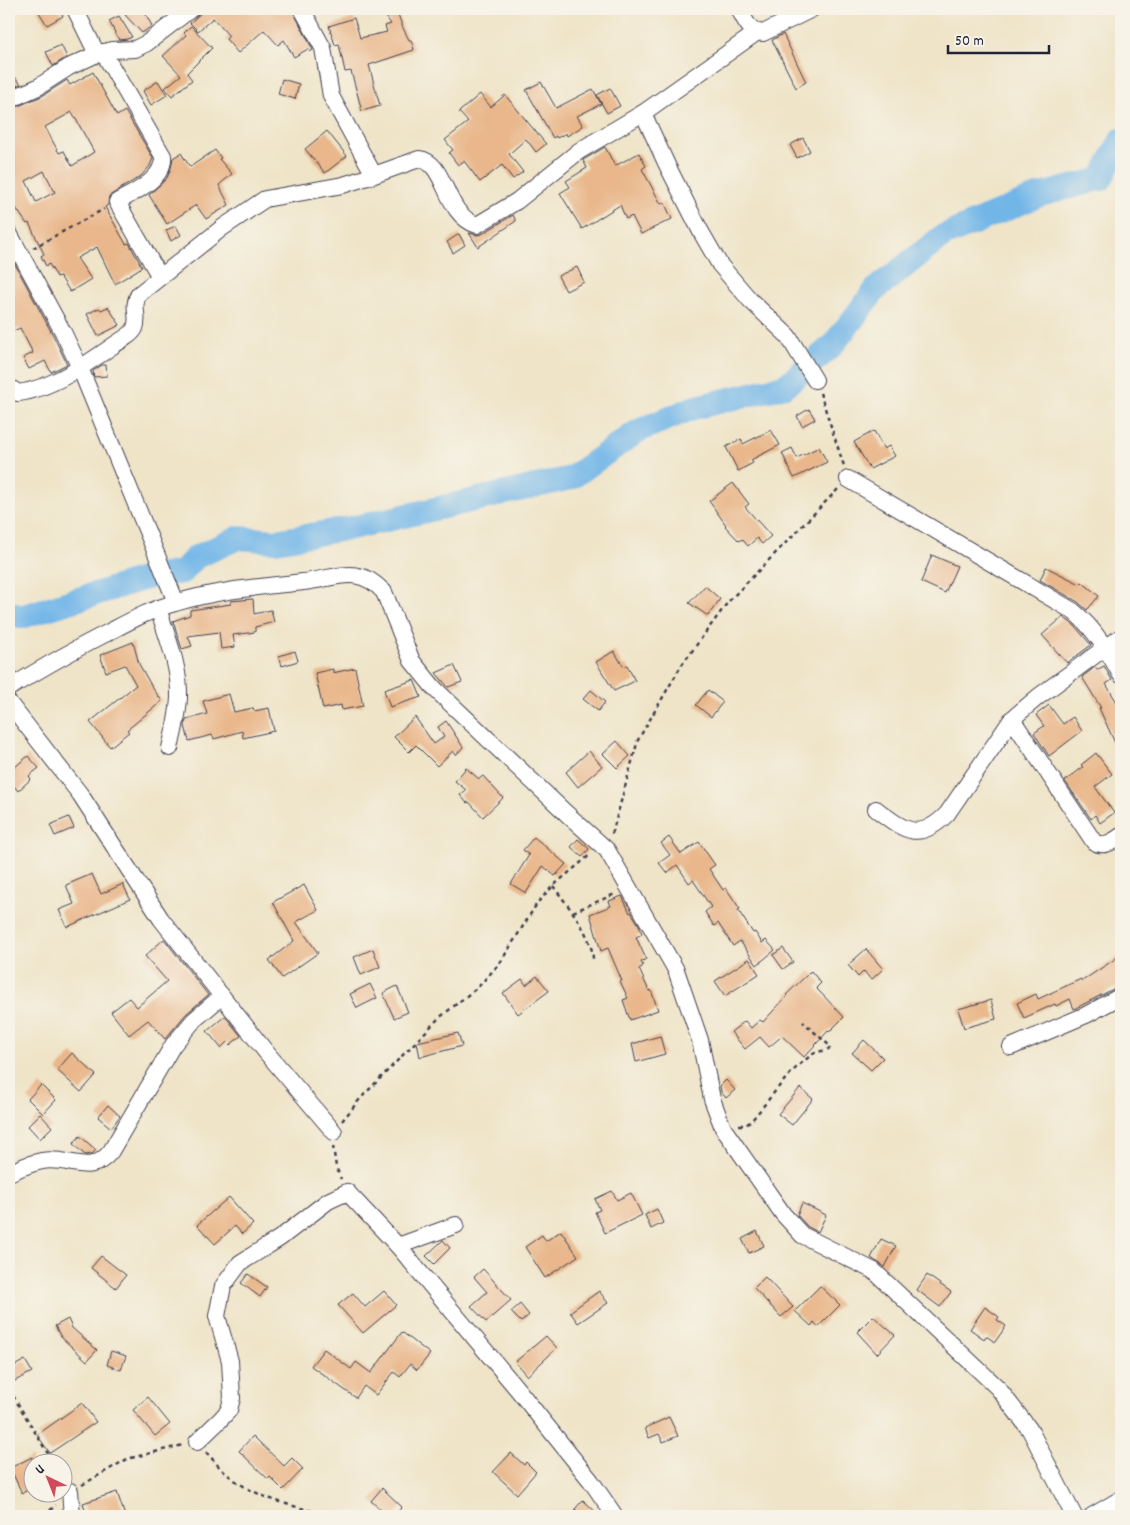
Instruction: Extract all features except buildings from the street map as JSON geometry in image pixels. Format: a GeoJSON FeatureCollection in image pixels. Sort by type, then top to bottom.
{"type":"FeatureCollection","features":[{"type":"Feature","properties":{"kind":"street"},"geometry":{"type":"LineString","coordinates":[[75,9],[164,158],[162,166],[152,182],[116,202],[160,277]]}},
{"type":"Feature","properties":{"kind":"street"},"geometry":{"type":"LineString","coordinates":[[9,100],[38,87],[70,67],[100,53],[134,49],[147,43],[192,9]]}},
{"type":"Feature","properties":{"kind":"street"},"geometry":{"type":"LineString","coordinates":[[302,9],[323,48],[331,96],[374,175]]}},
{"type":"Feature","properties":{"kind":"street"},"geometry":{"type":"LineString","coordinates":[[739,9],[751,29],[756,33]]}},
{"type":"Feature","properties":{"kind":"street"},"geometry":{"type":"LineString","coordinates":[[9,387],[18,393],[31,391],[80,368],[132,332],[136,322],[135,301],[139,294],[222,228],[265,199],[343,185],[419,158],[432,165],[444,183],[451,201],[465,220],[477,225],[517,201],[579,151],[644,113],[756,33],[764,33],[812,9]]}},
{"type":"Feature","properties":{"kind":"street"},"geometry":{"type":"LineString","coordinates":[[644,113],[667,164],[720,265],[750,300],[788,336],[814,380]]}},
{"type":"Feature","properties":{"kind":"street"},"geometry":{"type":"LineString","coordinates":[[9,233],[63,332],[80,368],[176,602]]}},
{"type":"Feature","properties":{"kind":"street"},"geometry":{"type":"LineString","coordinates":[[848,479],[1073,610],[1106,647],[1121,675]]}},
{"type":"Feature","properties":{"kind":"street"},"geometry":{"type":"LineString","coordinates":[[9,688],[65,655],[158,608],[176,602],[233,589],[305,582],[342,575],[355,575],[367,578],[376,584],[384,592],[412,661],[434,688],[604,847],[676,970],[700,1040],[712,1099],[723,1128],[783,1214],[802,1235],[874,1271],[998,1388],[1030,1430],[1074,1516]]}},
{"type":"Feature","properties":{"kind":"street"},"geometry":{"type":"LineString","coordinates":[[158,608],[175,661],[178,680],[179,697],[170,748]]}},
{"type":"Feature","properties":{"kind":"street"},"geometry":{"type":"LineString","coordinates":[[876,809],[896,824],[911,831],[927,829],[937,824],[947,814],[1012,719],[1038,697],[1121,637]]}},
{"type":"Feature","properties":{"kind":"street"},"geometry":{"type":"LineString","coordinates":[[9,704],[15,726],[85,802],[161,919],[295,1088],[334,1132]]}},
{"type":"Feature","properties":{"kind":"street"},"geometry":{"type":"LineString","coordinates":[[1012,719],[1094,842],[1101,845],[1121,836]]}},
{"type":"Feature","properties":{"kind":"street"},"geometry":{"type":"LineString","coordinates":[[9,1173],[43,1160],[59,1160],[92,1166],[105,1159],[177,1039],[194,1020],[222,996]]}},
{"type":"Feature","properties":{"kind":"street"},"geometry":{"type":"LineString","coordinates":[[1011,1047],[1086,1015],[1121,996]]}},
{"type":"Feature","properties":{"kind":"street"},"geometry":{"type":"LineString","coordinates":[[197,1442],[228,1410],[232,1398],[230,1361],[217,1316],[223,1286],[240,1263],[280,1238],[328,1201],[347,1192],[398,1246],[518,1390],[591,1481],[615,1516]]}},
{"type":"Feature","properties":{"kind":"street"},"geometry":{"type":"LineString","coordinates":[[398,1246],[456,1225]]}},
{"type":"Feature","properties":{"kind":"street"},"geometry":{"type":"LineString","coordinates":[[1092,1516],[1121,1499]]}},
{"type":"Feature","properties":{"kind":"street"},"geometry":{"type":"LineString","coordinates":[[71,1502],[72,1516]]}},
{"type":"Feature","properties":{"kind":"path"},"geometry":{"type":"LineString","coordinates":[[21,255],[116,202]]}},
{"type":"Feature","properties":{"kind":"path"},"geometry":{"type":"LineString","coordinates":[[347,1192],[336,1167],[333,1151],[334,1132],[360,1099],[423,1034],[439,1018],[478,987],[500,963],[538,902],[553,886],[595,851],[604,847],[638,740],[682,666],[728,602],[848,479],[814,380]]}},
{"type":"Feature","properties":{"kind":"path"},"geometry":{"type":"LineString","coordinates":[[553,886],[573,912],[592,949],[593,962]]}},
{"type":"Feature","properties":{"kind":"path"},"geometry":{"type":"LineString","coordinates":[[573,912],[628,888]]}},
{"type":"Feature","properties":{"kind":"path"},"geometry":{"type":"LineString","coordinates":[[723,1128],[746,1124],[751,1121],[781,1082],[794,1070],[815,1053],[830,1049],[830,1045],[803,1022]]}},
{"type":"Feature","properties":{"kind":"path"},"geometry":{"type":"LineString","coordinates":[[9,1389],[47,1452]]}},
{"type":"Feature","properties":{"kind":"path"},"geometry":{"type":"LineString","coordinates":[[72,1490],[127,1459],[197,1442],[226,1474],[243,1486],[269,1500],[332,1516]]}},
{"type":"Feature","properties":{"kind":"waterway"},"geometry":{"type":"LineString","coordinates":[[9,612],[21,617],[146,578],[182,572],[196,557],[238,538],[276,541],[351,528],[571,478],[638,431],[693,408],[785,386],[832,346],[877,288],[943,236],[1040,195],[1101,179],[1121,140]]}}]}
